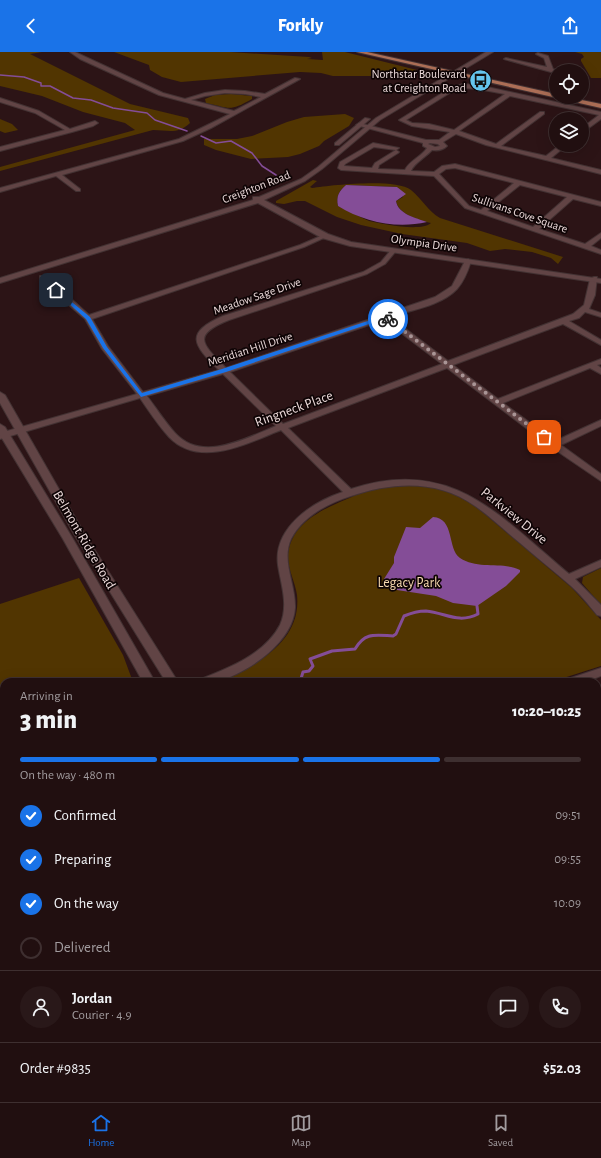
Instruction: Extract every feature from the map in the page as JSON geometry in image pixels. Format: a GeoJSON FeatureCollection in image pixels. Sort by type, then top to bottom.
{"type":"FeatureCollection","features":[{"type":"Feature","properties":{"kind":"main road"},"geometry":{"type":"LineString","coordinates":[[360,52],[445,72]]}},
{"type":"Feature","properties":{"kind":"main road"},"geometry":{"type":"LineString","coordinates":[[383,52],[549,95]]}},
{"type":"Feature","properties":{"kind":"main road"},"geometry":{"type":"LineString","coordinates":[[461,69],[549,88]]}},
{"type":"Feature","properties":{"kind":"main road"},"geometry":{"type":"LineString","coordinates":[[589,97],[601,100]]}},
{"type":"Feature","properties":{"kind":"main road"},"geometry":{"type":"LineString","coordinates":[[589,104],[601,106]]}},
{"type":"Feature","properties":{"kind":"street"},"geometry":{"type":"LineString","coordinates":[[72,52],[144,87],[184,101],[234,113]]}},
{"type":"Feature","properties":{"kind":"street","name":"Creighton Road"},"geometry":{"type":"LineString","coordinates":[[0,281],[292,186],[311,174],[368,127],[480,52]]}},
{"type":"Feature","properties":{"kind":"street","name":"Creighton Road"},"geometry":{"type":"LineString","coordinates":[[0,274],[256,198],[298,175],[311,166],[359,125],[445,72],[461,69],[490,52]]}},
{"type":"Feature","properties":{"kind":"street"},"geometry":{"type":"LineString","coordinates":[[522,63],[539,53],[546,57],[550,64]]}},
{"type":"Feature","properties":{"kind":"street"},"geometry":{"type":"LineString","coordinates":[[506,60],[549,69]]}},
{"type":"Feature","properties":{"kind":"street"},"geometry":{"type":"LineString","coordinates":[[0,190],[181,140],[209,127],[297,78]]}},
{"type":"Feature","properties":{"kind":"street"},"geometry":{"type":"LineString","coordinates":[[600,171],[497,146],[477,138],[453,132],[428,126],[419,126],[402,120],[454,88],[463,86],[478,87],[601,115]]}},
{"type":"Feature","properties":{"kind":"street"},"geometry":{"type":"LineString","coordinates":[[184,101],[199,95],[224,90],[245,91],[266,96]]}},
{"type":"Feature","properties":{"kind":"street"},"geometry":{"type":"LineString","coordinates":[[359,125],[428,145],[443,147],[444,144],[440,142],[509,94]]}},
{"type":"Feature","properties":{"kind":"street"},"geometry":{"type":"LineString","coordinates":[[0,100],[37,112],[70,131]]}},
{"type":"Feature","properties":{"kind":"street"},"geometry":{"type":"LineString","coordinates":[[497,146],[542,114]]}},
{"type":"Feature","properties":{"kind":"street"},"geometry":{"type":"LineString","coordinates":[[590,124],[601,115]]}},
{"type":"Feature","properties":{"kind":"street"},"geometry":{"type":"LineString","coordinates":[[0,149],[95,123]]}},
{"type":"Feature","properties":{"kind":"street"},"geometry":{"type":"LineString","coordinates":[[590,124],[601,127]]}},
{"type":"Feature","properties":{"kind":"street"},"geometry":{"type":"LineString","coordinates":[[374,170],[377,164],[396,150],[373,145],[341,164],[341,168],[374,170],[408,171],[435,174],[444,167],[455,166],[601,204]]}},
{"type":"Feature","properties":{"kind":"street"},"geometry":{"type":"LineString","coordinates":[[408,171],[410,166],[424,156],[428,145]]}},
{"type":"Feature","properties":{"kind":"street"},"geometry":{"type":"LineString","coordinates":[[546,158],[554,152]]}},
{"type":"Feature","properties":{"kind":"street"},"geometry":{"type":"LineString","coordinates":[[57,174],[78,190]]}},
{"type":"Feature","properties":{"kind":"street","name":"Sullivans Cove Square"},"geometry":{"type":"LineString","coordinates":[[435,174],[462,204],[601,252]]}},
{"type":"Feature","properties":{"kind":"street"},"geometry":{"type":"LineString","coordinates":[[482,212],[519,182]]}},
{"type":"Feature","properties":{"kind":"street"},"geometry":{"type":"LineString","coordinates":[[534,230],[572,196]]}},
{"type":"Feature","properties":{"kind":"street","name":"Olympia Drive"},"geometry":{"type":"LineString","coordinates":[[256,198],[325,236],[356,245],[598,280]]}},
{"type":"Feature","properties":{"kind":"street"},"geometry":{"type":"LineString","coordinates":[[88,318],[302,246],[325,236]]}},
{"type":"Feature","properties":{"kind":"street"},"geometry":{"type":"LineString","coordinates":[[586,247],[601,236]]}},
{"type":"Feature","properties":{"kind":"street","name":"Meadow Sage Drive"},"geometry":{"type":"LineString","coordinates":[[350,493],[210,357],[199,341],[200,336],[209,326],[273,302],[365,273],[383,263],[393,251]]}},
{"type":"Feature","properties":{"kind":"street","name":"Meridian Hill Drive"},"geometry":{"type":"LineString","coordinates":[[2,433],[20,430],[224,370],[429,302],[448,293],[458,284],[468,262]]}},
{"type":"Feature","properties":{"kind":"street","name":"Ringneck Place"},"geometry":{"type":"LineString","coordinates":[[43,278],[88,318],[105,347],[173,436],[189,447],[214,450],[229,446],[393,386],[446,364],[564,321],[585,310]]}},
{"type":"Feature","properties":{"kind":"street"},"geometry":{"type":"LineString","coordinates":[[598,280],[585,310],[601,315]]}},
{"type":"Feature","properties":{"kind":"street"},"geometry":{"type":"LineString","coordinates":[[384,317],[554,445],[601,478]]}},
{"type":"Feature","properties":{"kind":"street"},"geometry":{"type":"LineString","coordinates":[[564,321],[601,343]]}},
{"type":"Feature","properties":{"kind":"street"},"geometry":{"type":"LineString","coordinates":[[497,402],[601,361]]}},
{"type":"Feature","properties":{"kind":"street"},"geometry":{"type":"LineString","coordinates":[[591,365],[601,372]]}},
{"type":"Feature","properties":{"kind":"street","name":"Belmont Ridge Road"},"geometry":{"type":"LineString","coordinates":[[0,395],[100,570],[169,678]]}},
{"type":"Feature","properties":{"kind":"street"},"geometry":{"type":"LineString","coordinates":[[554,445],[601,423]]}},
{"type":"Feature","properties":{"kind":"street","name":"Belmont Ridge Road"},"geometry":{"type":"LineString","coordinates":[[2,433],[68,539],[147,678]]}},
{"type":"Feature","properties":{"kind":"street","name":"Parkview Drive"},"geometry":{"type":"LineString","coordinates":[[215,678],[256,658],[274,642],[283,629],[289,617],[289,593],[283,566],[284,547],[293,528],[313,509],[350,493],[376,485],[398,482],[415,482],[451,490],[479,504],[568,578],[601,612]]}},
{"type":"Feature","properties":{"kind":"street"},"geometry":{"type":"LineString","coordinates":[[568,578],[601,563]]}},
{"type":"Feature","properties":{"kind":"street"},"geometry":{"type":"LineString","coordinates":[[584,678],[601,672]]}},
{"type":"Feature","properties":{"kind":"green space"},"geometry":{"type":"Polygon","coordinates":[[[0,52],[42,52],[30,54],[130,104],[188,118],[190,123],[181,129],[168,131],[153,130],[0,171],[0,167],[135,130],[125,123],[83,112],[42,96],[0,86],[0,52]]]}},
{"type":"Feature","properties":{"kind":"green space"},"geometry":{"type":"Polygon","coordinates":[[[114,52],[230,52],[309,57],[312,58],[307,59],[323,60],[322,52],[345,52],[417,70],[407,74],[394,74],[396,76],[333,76],[321,73],[300,72],[181,82],[162,77],[150,70],[149,65],[114,52]]]}},
{"type":"Feature","properties":{"kind":"green space"},"geometry":{"type":"Polygon","coordinates":[[[575,52],[601,52],[601,78],[591,78],[589,75],[589,64],[583,64],[581,61],[584,57],[582,54],[575,52]]]}},
{"type":"Feature","properties":{"kind":"green space"},"geometry":{"type":"Polygon","coordinates":[[[231,94],[252,96],[252,99],[238,106],[229,108],[206,103],[205,99],[215,95],[231,94]]]}},
{"type":"Feature","properties":{"kind":"green space"},"geometry":{"type":"Polygon","coordinates":[[[345,114],[354,118],[349,126],[324,141],[319,146],[288,157],[251,159],[216,150],[204,145],[204,139],[237,139],[252,136],[304,117],[345,114]]]}},
{"type":"Feature","properties":{"kind":"green space"},"geometry":{"type":"Polygon","coordinates":[[[0,119],[12,124],[18,130],[5,133],[0,131],[0,119]]]}},
{"type":"Feature","properties":{"kind":"green space"},"geometry":{"type":"Polygon","coordinates":[[[313,180],[317,181],[310,187],[312,188],[363,183],[403,186],[411,190],[432,212],[440,218],[563,257],[558,264],[551,258],[532,252],[505,249],[490,251],[467,243],[402,234],[361,225],[337,217],[305,201],[284,204],[276,203],[276,201],[313,180]],[[346,185],[342,189],[337,199],[338,206],[369,221],[383,224],[419,227],[426,226],[431,223],[410,216],[401,210],[396,201],[403,197],[397,187],[346,185]]]}},
{"type":"Feature","properties":{"kind":"green space","name":"Legacy Park"},"geometry":{"type":"Polygon","coordinates":[[[396,485],[431,487],[450,492],[474,505],[572,588],[601,620],[601,666],[564,678],[226,678],[259,661],[272,651],[283,640],[292,627],[296,612],[297,595],[288,554],[295,534],[302,526],[309,519],[327,508],[372,489],[396,485]]]}},
{"type":"Feature","properties":{"kind":"green space"},"geometry":{"type":"Polygon","coordinates":[[[601,568],[601,605],[582,583],[583,577],[601,568]]]}},
{"type":"Feature","properties":{"kind":"green space"},"geometry":{"type":"Polygon","coordinates":[[[79,578],[123,655],[132,678],[0,678],[0,604],[79,578]]]}},
{"type":"Feature","properties":{"kind":"shaded area"},"geometry":{"type":"Polygon","coordinates":[[[346,185],[397,187],[406,194],[396,201],[400,209],[408,215],[427,222],[404,225],[381,223],[348,212],[338,206],[337,202],[339,194],[346,185]]]}},
{"type":"Feature","properties":{"kind":"shaded area"},"geometry":{"type":"Polygon","coordinates":[[[433,517],[440,519],[445,523],[448,528],[453,548],[460,558],[474,564],[513,567],[520,570],[520,572],[506,586],[477,606],[453,603],[436,596],[397,590],[388,584],[384,579],[394,563],[394,557],[406,527],[420,528],[433,517]]]}},
{"type":"Feature","properties":{"kind":"waterway"},"geometry":{"type":"LineString","coordinates":[[0,75],[24,77],[41,83],[41,86],[50,86],[73,98],[91,100],[113,108],[147,113],[155,120],[187,131]]}},
{"type":"Feature","properties":{"kind":"waterway"},"geometry":{"type":"LineString","coordinates":[[201,136],[216,143],[231,141],[252,153],[262,166],[276,175]]}},
{"type":"Feature","properties":{"kind":"waterway"},"geometry":{"type":"LineString","coordinates":[[301,678],[303,672],[309,671],[313,666],[310,659],[332,651],[355,649],[367,637],[376,635],[393,636],[396,634],[404,616],[415,612],[426,611],[464,618],[478,614],[477,606]]}},
{"type":"Feature","properties":{"kind":"way so far"},"geometry":{"type":"LineString","coordinates":[[388,319],[522,422],[544,437]]}},
{"type":"Feature","properties":{"kind":"place","name":"Northstar Boulevard at Creighton Road"},"geometry":{"type":"Point","coordinates":[481,81]}},
{"type":"Feature","properties":{"kind":"route"},"geometry":{"type":"LineString","coordinates":[[56,290],[88,318],[105,347],[141,395],[224,370],[384,317],[388,319]]}}]}
